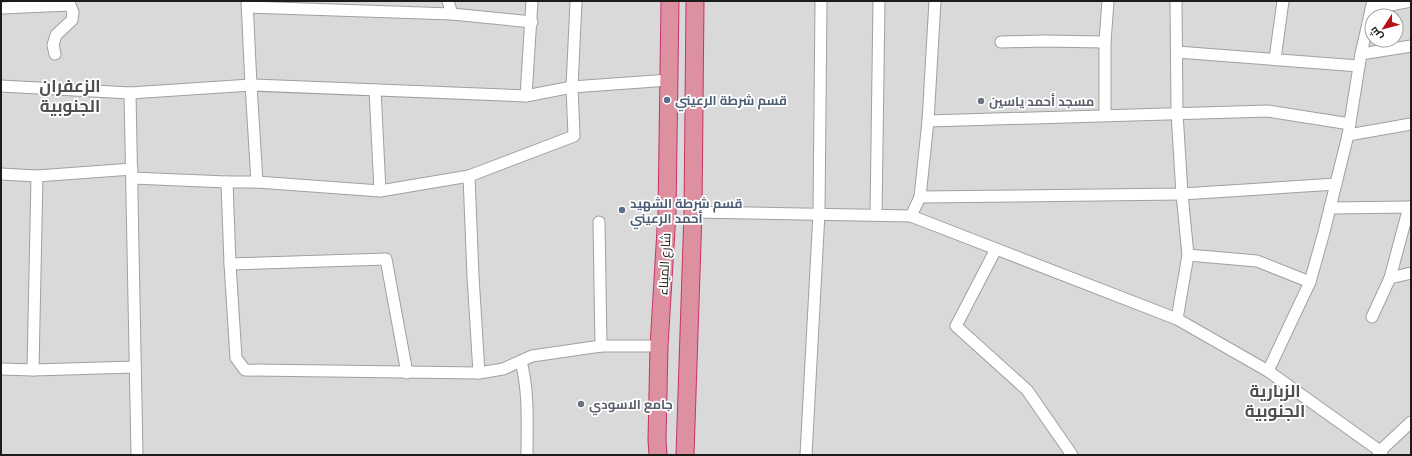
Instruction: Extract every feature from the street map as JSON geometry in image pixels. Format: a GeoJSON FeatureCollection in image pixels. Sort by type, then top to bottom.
{"type":"FeatureCollection","features":[{"type":"Feature","properties":{"kind":"highway","name":"شارع الميناء"},"geometry":{"type":"LineString","coordinates":[[658,455],[659,346],[667,213],[670,1]]}},
{"type":"Feature","properties":{"kind":"highway","name":"شارع الميناء"},"geometry":{"type":"LineString","coordinates":[[684,455],[693,212],[695,1]]}},
{"type":"Feature","properties":{"kind":"highway"},"geometry":{"type":"LineString","coordinates":[[662,455],[676,452],[684,455]]}},
{"type":"Feature","properties":{"kind":"street"},"geometry":{"type":"LineString","coordinates":[[448,1],[452,14]]}},
{"type":"Feature","properties":{"kind":"street"},"geometry":{"type":"LineString","coordinates":[[526,96],[532,22],[532,1]]}},
{"type":"Feature","properties":{"kind":"street"},"geometry":{"type":"LineString","coordinates":[[806,455],[819,213],[821,1]]}},
{"type":"Feature","properties":{"kind":"street"},"geometry":{"type":"LineString","coordinates":[[876,215],[879,1]]}},
{"type":"Feature","properties":{"kind":"street"},"geometry":{"type":"LineString","coordinates":[[911,216],[920,197],[928,121],[935,1]]}},
{"type":"Feature","properties":{"kind":"street"},"geometry":{"type":"LineString","coordinates":[[1105,115],[1105,42],[1108,1]]}},
{"type":"Feature","properties":{"kind":"street"},"geometry":{"type":"LineString","coordinates":[[1176,1],[1177,113],[1182,194],[1188,255],[1176,320]]}},
{"type":"Feature","properties":{"kind":"street"},"geometry":{"type":"LineString","coordinates":[[1275,60],[1283,1]]}},
{"type":"Feature","properties":{"kind":"street"},"geometry":{"type":"LineString","coordinates":[[1268,371],[1310,282],[1349,129],[1361,54],[1372,5],[1411,1]]}},
{"type":"Feature","properties":{"kind":"street"},"geometry":{"type":"LineString","coordinates":[[1,174],[37,176],[132,173],[227,182],[257,182],[380,191],[469,176],[574,136],[572,87],[576,2]]}},
{"type":"Feature","properties":{"kind":"street"},"geometry":{"type":"LineString","coordinates":[[1,8],[69,3],[73,12],[72,20],[56,36],[53,45],[56,54]]}},
{"type":"Feature","properties":{"kind":"street"},"geometry":{"type":"LineString","coordinates":[[257,182],[248,4],[452,14],[532,22]]}},
{"type":"Feature","properties":{"kind":"street"},"geometry":{"type":"LineString","coordinates":[[1001,42],[1105,42]]}},
{"type":"Feature","properties":{"kind":"street"},"geometry":{"type":"LineString","coordinates":[[1361,54],[1411,46]]}},
{"type":"Feature","properties":{"kind":"street"},"geometry":{"type":"LineString","coordinates":[[1177,52],[1359,66]]}},
{"type":"Feature","properties":{"kind":"street"},"geometry":{"type":"LineString","coordinates":[[1,86],[130,93],[251,85],[526,96],[572,87],[669,80]]}},
{"type":"Feature","properties":{"kind":"street"},"geometry":{"type":"LineString","coordinates":[[375,90],[380,191]]}},
{"type":"Feature","properties":{"kind":"street"},"geometry":{"type":"LineString","coordinates":[[130,93],[137,455]]}},
{"type":"Feature","properties":{"kind":"street"},"geometry":{"type":"LineString","coordinates":[[928,121],[1268,111],[1349,129],[1411,124]]}},
{"type":"Feature","properties":{"kind":"street"},"geometry":{"type":"LineString","coordinates":[[33,370],[37,176]]}},
{"type":"Feature","properties":{"kind":"street"},"geometry":{"type":"LineString","coordinates":[[469,176],[479,373]]}},
{"type":"Feature","properties":{"kind":"street"},"geometry":{"type":"LineString","coordinates":[[227,182],[236,358],[245,370],[479,373],[503,369],[532,356],[601,346],[659,346]]}},
{"type":"Feature","properties":{"kind":"street"},"geometry":{"type":"LineString","coordinates":[[920,197],[1182,194],[1336,184]]}},
{"type":"Feature","properties":{"kind":"street"},"geometry":{"type":"LineString","coordinates":[[1330,208],[1410,207],[1390,278],[1372,318]]}},
{"type":"Feature","properties":{"kind":"street"},"geometry":{"type":"LineString","coordinates":[[693,212],[819,213],[911,216],[1176,320],[1268,371],[1380,454],[1411,422]]}},
{"type":"Feature","properties":{"kind":"street"},"geometry":{"type":"LineString","coordinates":[[599,222],[601,346]]}},
{"type":"Feature","properties":{"kind":"street"},"geometry":{"type":"LineString","coordinates":[[996,249],[956,326],[1027,390],[1072,455]]}},
{"type":"Feature","properties":{"kind":"street"},"geometry":{"type":"LineString","coordinates":[[1188,255],[1257,261],[1310,282]]}},
{"type":"Feature","properties":{"kind":"street"},"geometry":{"type":"LineString","coordinates":[[230,264],[386,260],[407,373]]}},
{"type":"Feature","properties":{"kind":"street"},"geometry":{"type":"LineString","coordinates":[[1390,278],[1411,273]]}},
{"type":"Feature","properties":{"kind":"street"},"geometry":{"type":"LineString","coordinates":[[521,361],[526,382],[527,396],[527,455]]}},
{"type":"Feature","properties":{"kind":"street"},"geometry":{"type":"LineString","coordinates":[[1,369],[33,370],[135,367]]}},
{"type":"Feature","properties":{"kind":"shaded area"},"geometry":{"type":"Polygon","coordinates":[[[1,1],[1411,1],[1411,455],[1,455],[1,1]]]}},
{"type":"Feature","properties":{"kind":"place","name":"قسم شرطة الرعيني"},"geometry":{"type":"Point","coordinates":[667,100]}},
{"type":"Feature","properties":{"kind":"place","name":"مسجد أحمد ياسين"},"geometry":{"type":"Point","coordinates":[981,101]}},
{"type":"Feature","properties":{"kind":"place","name":"قسم شرطة الشهيد أحمد الرعيني"},"geometry":{"type":"Point","coordinates":[622,210]}},
{"type":"Feature","properties":{"kind":"place","name":"جامع الاسودي"},"geometry":{"type":"Point","coordinates":[581,404]}},
{"type":"Feature","properties":{"kind":"district","name":"الزعفران الجنوبية"},"geometry":{"type":"Point","coordinates":[70,96]}},
{"type":"Feature","properties":{"kind":"district","name":"الزبارية الجنوبية"},"geometry":{"type":"Point","coordinates":[1275,401]}}]}
